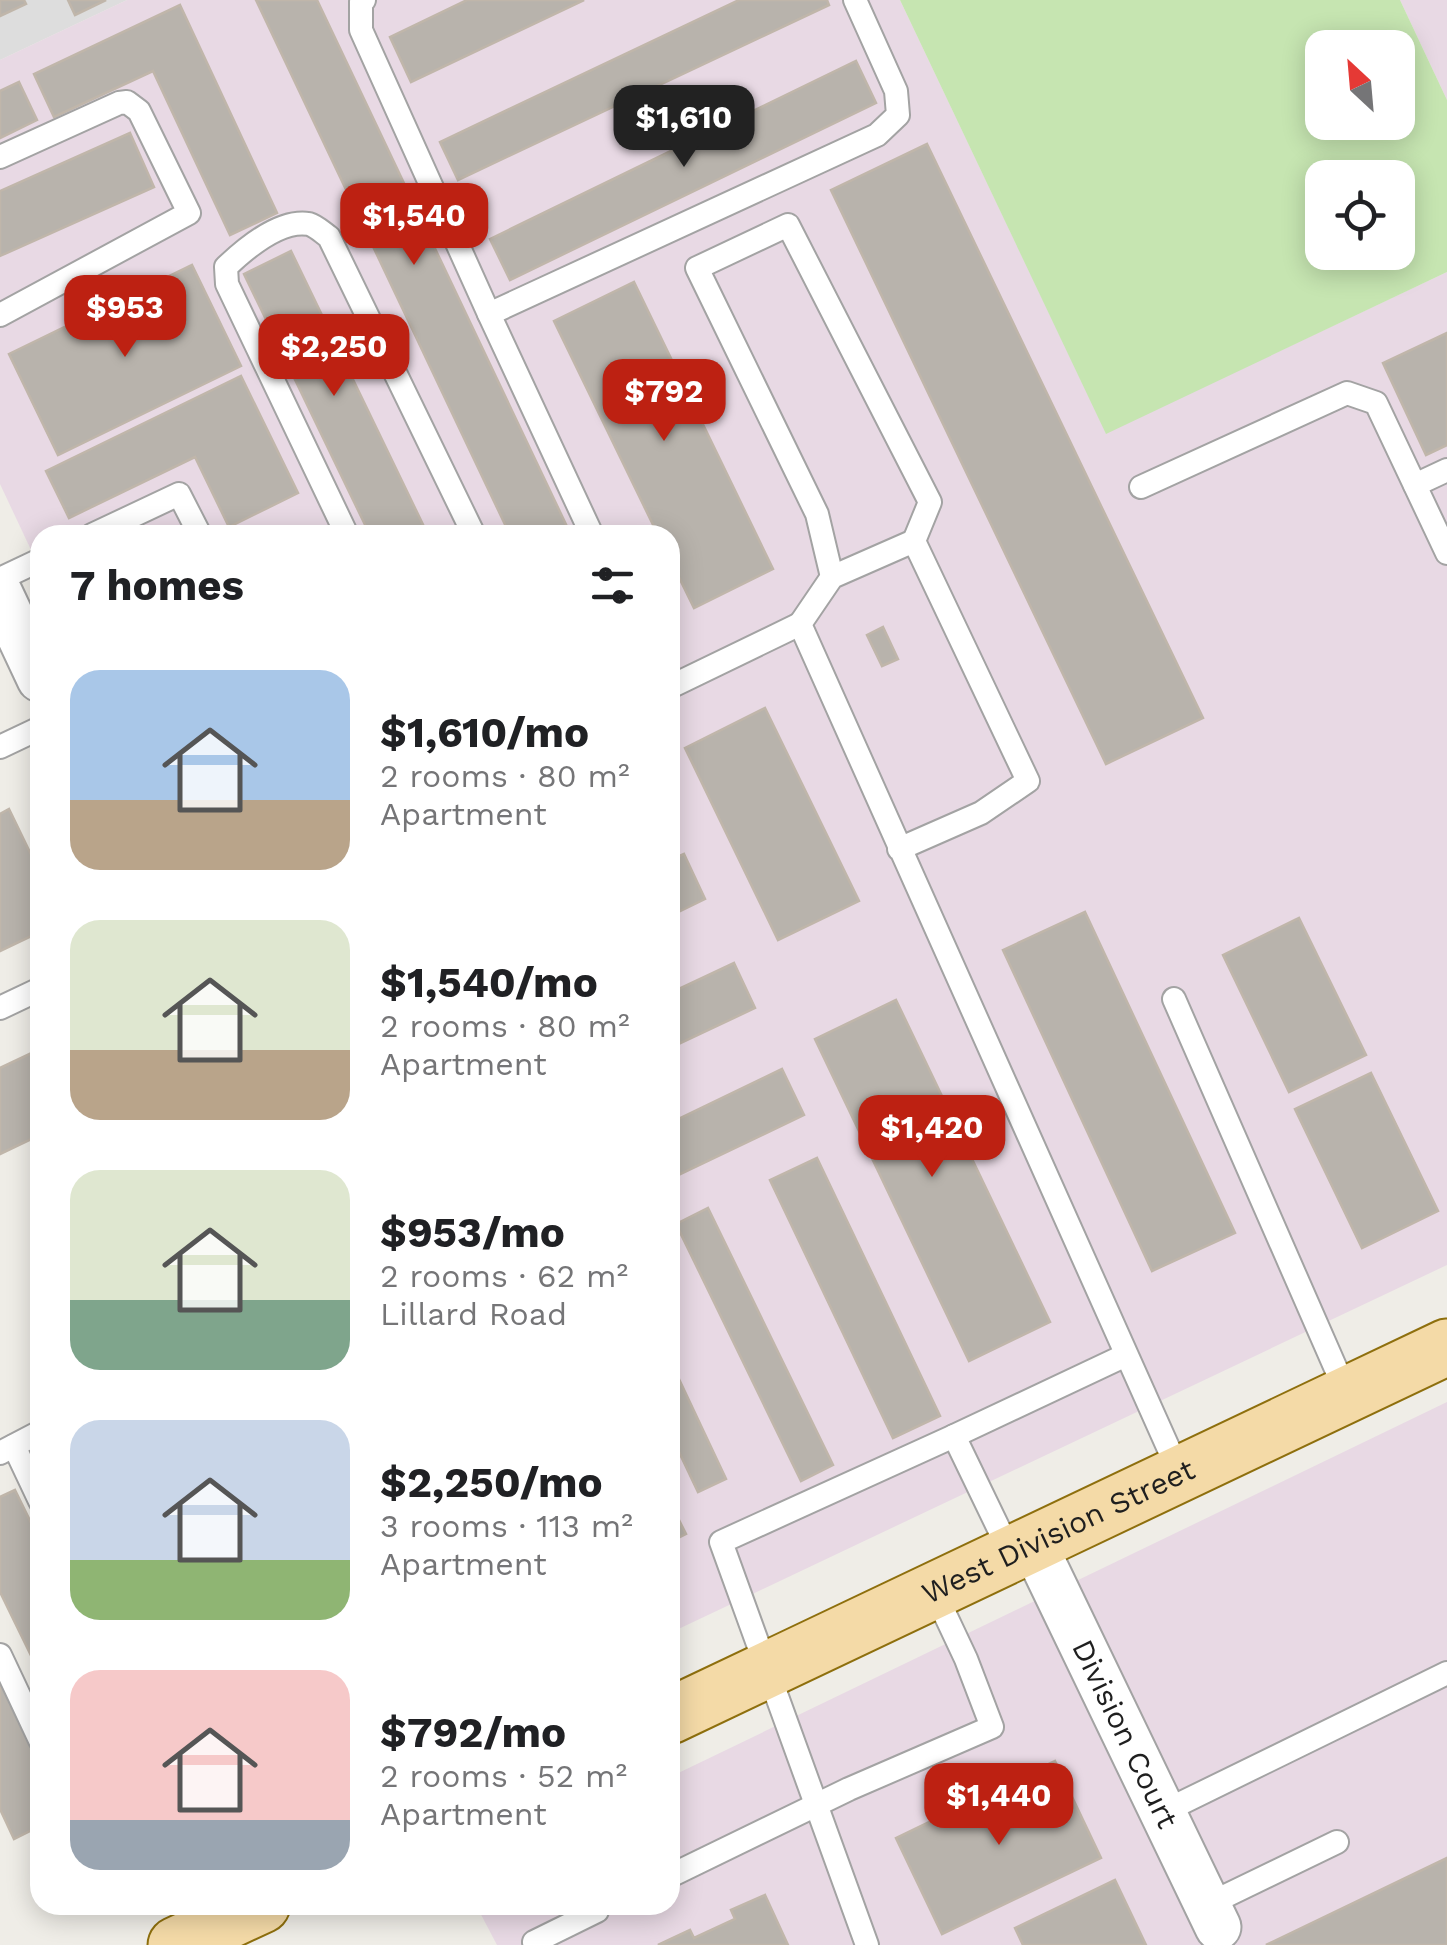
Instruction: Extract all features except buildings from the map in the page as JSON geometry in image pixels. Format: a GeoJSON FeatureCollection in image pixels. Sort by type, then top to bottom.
{"type":"FeatureCollection","features":[{"type":"Feature","properties":{"kind":"main road","name":"West Division Street"},"geometry":{"type":"LineString","coordinates":[[680,1703],[766,1670],[1347,1394],[1443,1359]]}},
{"type":"Feature","properties":{"kind":"main road"},"geometry":{"type":"LineString","coordinates":[[176,1945],[240,1915]]}},
{"type":"Feature","properties":{"kind":"street"},"geometry":{"type":"LineString","coordinates":[[0,594],[30,650]]}},
{"type":"Feature","properties":{"kind":"street","name":"Division Court"},"geometry":{"type":"LineString","coordinates":[[1022,1548],[1213,1916]]}},
{"type":"Feature","properties":{"kind":"lane"},"geometry":{"type":"LineString","coordinates":[[364,0],[362,30],[587,525]]}},
{"type":"Feature","properties":{"kind":"lane"},"geometry":{"type":"LineString","coordinates":[[489,314],[878,135],[898,115],[896,92],[855,0]]}},
{"type":"Feature","properties":{"kind":"lane"},"geometry":{"type":"LineString","coordinates":[[0,157],[127,102],[138,111],[188,214],[0,316]]}},
{"type":"Feature","properties":{"kind":"lane"},"geometry":{"type":"LineString","coordinates":[[343,525],[227,284],[226,266],[247,246],[290,224],[312,224],[328,236],[469,525]]}},
{"type":"Feature","properties":{"kind":"lane"},"geometry":{"type":"LineString","coordinates":[[680,682],[800,624],[832,577],[914,542],[930,502],[788,225],[697,268],[817,514],[832,577]]}},
{"type":"Feature","properties":{"kind":"lane"},"geometry":{"type":"LineString","coordinates":[[1141,488],[1347,392],[1376,403],[1447,552]]}},
{"type":"Feature","properties":{"kind":"lane"},"geometry":{"type":"LineString","coordinates":[[1415,485],[1447,470]]}},
{"type":"Feature","properties":{"kind":"lane"},"geometry":{"type":"LineString","coordinates":[[113,525],[178,494],[195,525]]}},
{"type":"Feature","properties":{"kind":"lane"},"geometry":{"type":"LineString","coordinates":[[900,849],[981,813],[1028,780],[914,542]]}},
{"type":"Feature","properties":{"kind":"lane"},"geometry":{"type":"LineString","coordinates":[[0,579],[30,565]]}},
{"type":"Feature","properties":{"kind":"lane"},"geometry":{"type":"LineString","coordinates":[[800,624],[1180,1474]]}},
{"type":"Feature","properties":{"kind":"lane"},"geometry":{"type":"LineString","coordinates":[[0,747],[30,733]]}},
{"type":"Feature","properties":{"kind":"lane"},"geometry":{"type":"LineString","coordinates":[[0,1008],[30,994]]}},
{"type":"Feature","properties":{"kind":"lane"},"geometry":{"type":"LineString","coordinates":[[1174,1000],[1347,1394]]}},
{"type":"Feature","properties":{"kind":"lane"},"geometry":{"type":"LineString","coordinates":[[867,1945],[720,1542],[1126,1355]]}},
{"type":"Feature","properties":{"kind":"lane"},"geometry":{"type":"LineString","coordinates":[[954,1436],[1022,1548]]}},
{"type":"Feature","properties":{"kind":"lane"},"geometry":{"type":"LineString","coordinates":[[30,1437],[7,1450],[30,1485]]}},
{"type":"Feature","properties":{"kind":"lane"},"geometry":{"type":"LineString","coordinates":[[680,1871],[992,1727],[934,1590]]}},
{"type":"Feature","properties":{"kind":"lane"},"geometry":{"type":"LineString","coordinates":[[0,1655],[30,1719]]}},
{"type":"Feature","properties":{"kind":"lane"},"geometry":{"type":"LineString","coordinates":[[1162,1812],[1447,1673]]}},
{"type":"Feature","properties":{"kind":"lane"},"geometry":{"type":"LineString","coordinates":[[1213,1916],[1337,1842]]}},
{"type":"Feature","properties":{"kind":"lane"},"geometry":{"type":"LineString","coordinates":[[536,1945],[534,1942],[585,1915]]}},
{"type":"Feature","properties":{"kind":"shaded area"},"geometry":{"type":"Polygon","coordinates":[[[0,0],[127,0],[0,60],[0,0]]]}},
{"type":"Feature","properties":{"kind":"shaded area"},"geometry":{"type":"Polygon","coordinates":[[[127,0],[900,0],[1106,433],[1447,272],[1447,1265],[680,1628],[680,525],[30,525],[30,548],[0,484],[0,60],[127,0]]]}},
{"type":"Feature","properties":{"kind":"shaded area"},"geometry":{"type":"Polygon","coordinates":[[[1400,0],[1447,0],[1447,100],[1415,30],[1400,0]]]}},
{"type":"Feature","properties":{"kind":"shaded area"},"geometry":{"type":"Polygon","coordinates":[[[1447,1402],[1447,1945],[497,1945],[481,1915],[680,1915],[680,1772],[1447,1402]]]}},
{"type":"Feature","properties":{"kind":"green space"},"geometry":{"type":"Polygon","coordinates":[[[900,0],[1400,0],[1414,30],[1305,30],[1305,140],[1415,140],[1415,32],[1447,100],[1447,272],[1106,434],[900,0]]]}}]}
